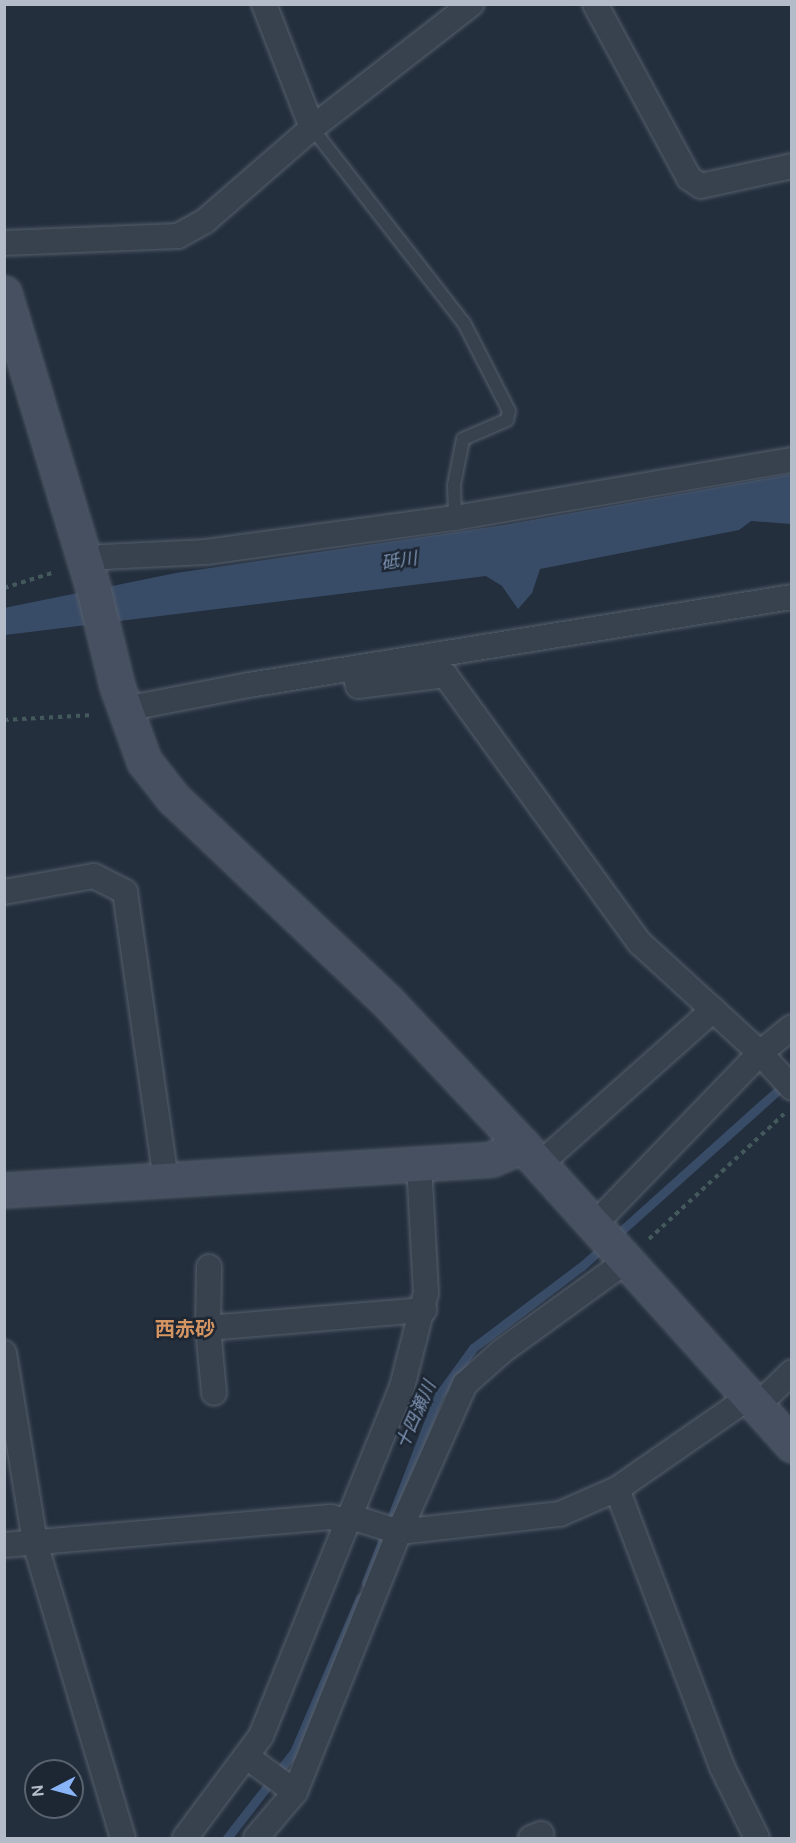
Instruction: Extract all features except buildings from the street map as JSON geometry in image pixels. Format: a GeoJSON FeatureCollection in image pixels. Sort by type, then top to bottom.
{"type":"FeatureCollection","features":[{"type":"Feature","properties":{"kind":"street"},"geometry":{"type":"LineString","coordinates":[[264,4],[312,128]]}},
{"type":"Feature","properties":{"kind":"street"},"geometry":{"type":"LineString","coordinates":[[4,243],[178,236],[205,221],[312,128],[471,4]]}},
{"type":"Feature","properties":{"kind":"street"},"geometry":{"type":"LineString","coordinates":[[595,4],[689,178],[701,186],[792,166]]}},
{"type":"Feature","properties":{"kind":"street"},"geometry":{"type":"LineString","coordinates":[[4,293],[89,576],[121,698],[144,761],[173,798],[387,1001],[531,1155],[792,1445]]}},
{"type":"Feature","properties":{"kind":"street"},"geometry":{"type":"LineString","coordinates":[[89,576],[103,557],[207,552],[455,518],[792,460]]}},
{"type":"Feature","properties":{"kind":"street"},"geometry":{"type":"LineString","coordinates":[[121,698],[354,668],[792,597]]}},
{"type":"Feature","properties":{"kind":"street"},"geometry":{"type":"LineString","coordinates":[[354,668],[358,686],[445,675],[640,943],[763,1057],[792,1088]]}},
{"type":"Feature","properties":{"kind":"street"},"geometry":{"type":"LineString","coordinates":[[4,892],[94,876],[125,892],[166,1180]]}},
{"type":"Feature","properties":{"kind":"street"},"geometry":{"type":"LineString","coordinates":[[4,1190],[531,1155],[713,1010]]}},
{"type":"Feature","properties":{"kind":"street"},"geometry":{"type":"LineString","coordinates":[[595,1228],[792,1027]]}},
{"type":"Feature","properties":{"kind":"street"},"geometry":{"type":"LineString","coordinates":[[185,1839],[250,1758],[261,1736],[352,1520],[402,1387],[424,1310],[419,1163]]}},
{"type":"Feature","properties":{"kind":"street"},"geometry":{"type":"LineString","coordinates":[[256,1839],[292,1789],[396,1532],[465,1384],[502,1351],[623,1259]]}},
{"type":"Feature","properties":{"kind":"street"},"geometry":{"type":"LineString","coordinates":[[210,1267],[208,1328],[214,1393]]}},
{"type":"Feature","properties":{"kind":"street"},"geometry":{"type":"LineString","coordinates":[[208,1328],[424,1310]]}},
{"type":"Feature","properties":{"kind":"street"},"geometry":{"type":"LineString","coordinates":[[4,1353],[35,1543],[123,1839]]}},
{"type":"Feature","properties":{"kind":"street"},"geometry":{"type":"LineString","coordinates":[[4,1545],[331,1516],[396,1532],[560,1514],[617,1489],[752,1402],[792,1372]]}},
{"type":"Feature","properties":{"kind":"street"},"geometry":{"type":"LineString","coordinates":[[617,1489],[722,1767],[757,1839]]}},
{"type":"Feature","properties":{"kind":"street"},"geometry":{"type":"LineString","coordinates":[[250,1758],[292,1789]]}},
{"type":"Feature","properties":{"kind":"lane"},"geometry":{"type":"LineString","coordinates":[[312,128],[464,323],[509,411],[507,420],[463,440],[454,485],[455,518]]}},
{"type":"Feature","properties":{"kind":"path"},"geometry":{"type":"LineString","coordinates":[[4,588],[89,576]]}},
{"type":"Feature","properties":{"kind":"path"},"geometry":{"type":"LineString","coordinates":[[4,720],[68,719],[121,698]]}},
{"type":"Feature","properties":{"kind":"path"},"geometry":{"type":"LineString","coordinates":[[623,1259],[792,1107]]}},
{"type":"Feature","properties":{"kind":"water","name":"砥川"},"geometry":{"type":"Polygon","coordinates":[[[791,474],[791,524],[751,521],[739,530],[540,569],[532,593],[518,609],[502,586],[486,576],[5,635],[4,608],[176,573],[504,525],[791,474]]]}},
{"type":"Feature","properties":{"kind":"waterway","name":"十四瀬川"},"geometry":{"type":"LineString","coordinates":[[366,1583],[439,1395],[473,1348],[582,1266],[786,1083]]}},
{"type":"Feature","properties":{"kind":"waterway","name":"十四瀬川"},"geometry":{"type":"LineString","coordinates":[[227,1838],[294,1752],[360,1598]]}},
{"type":"Feature","properties":{"kind":"district","name":"西赤砂"},"geometry":{"type":"Point","coordinates":[185,1329]}}]}
